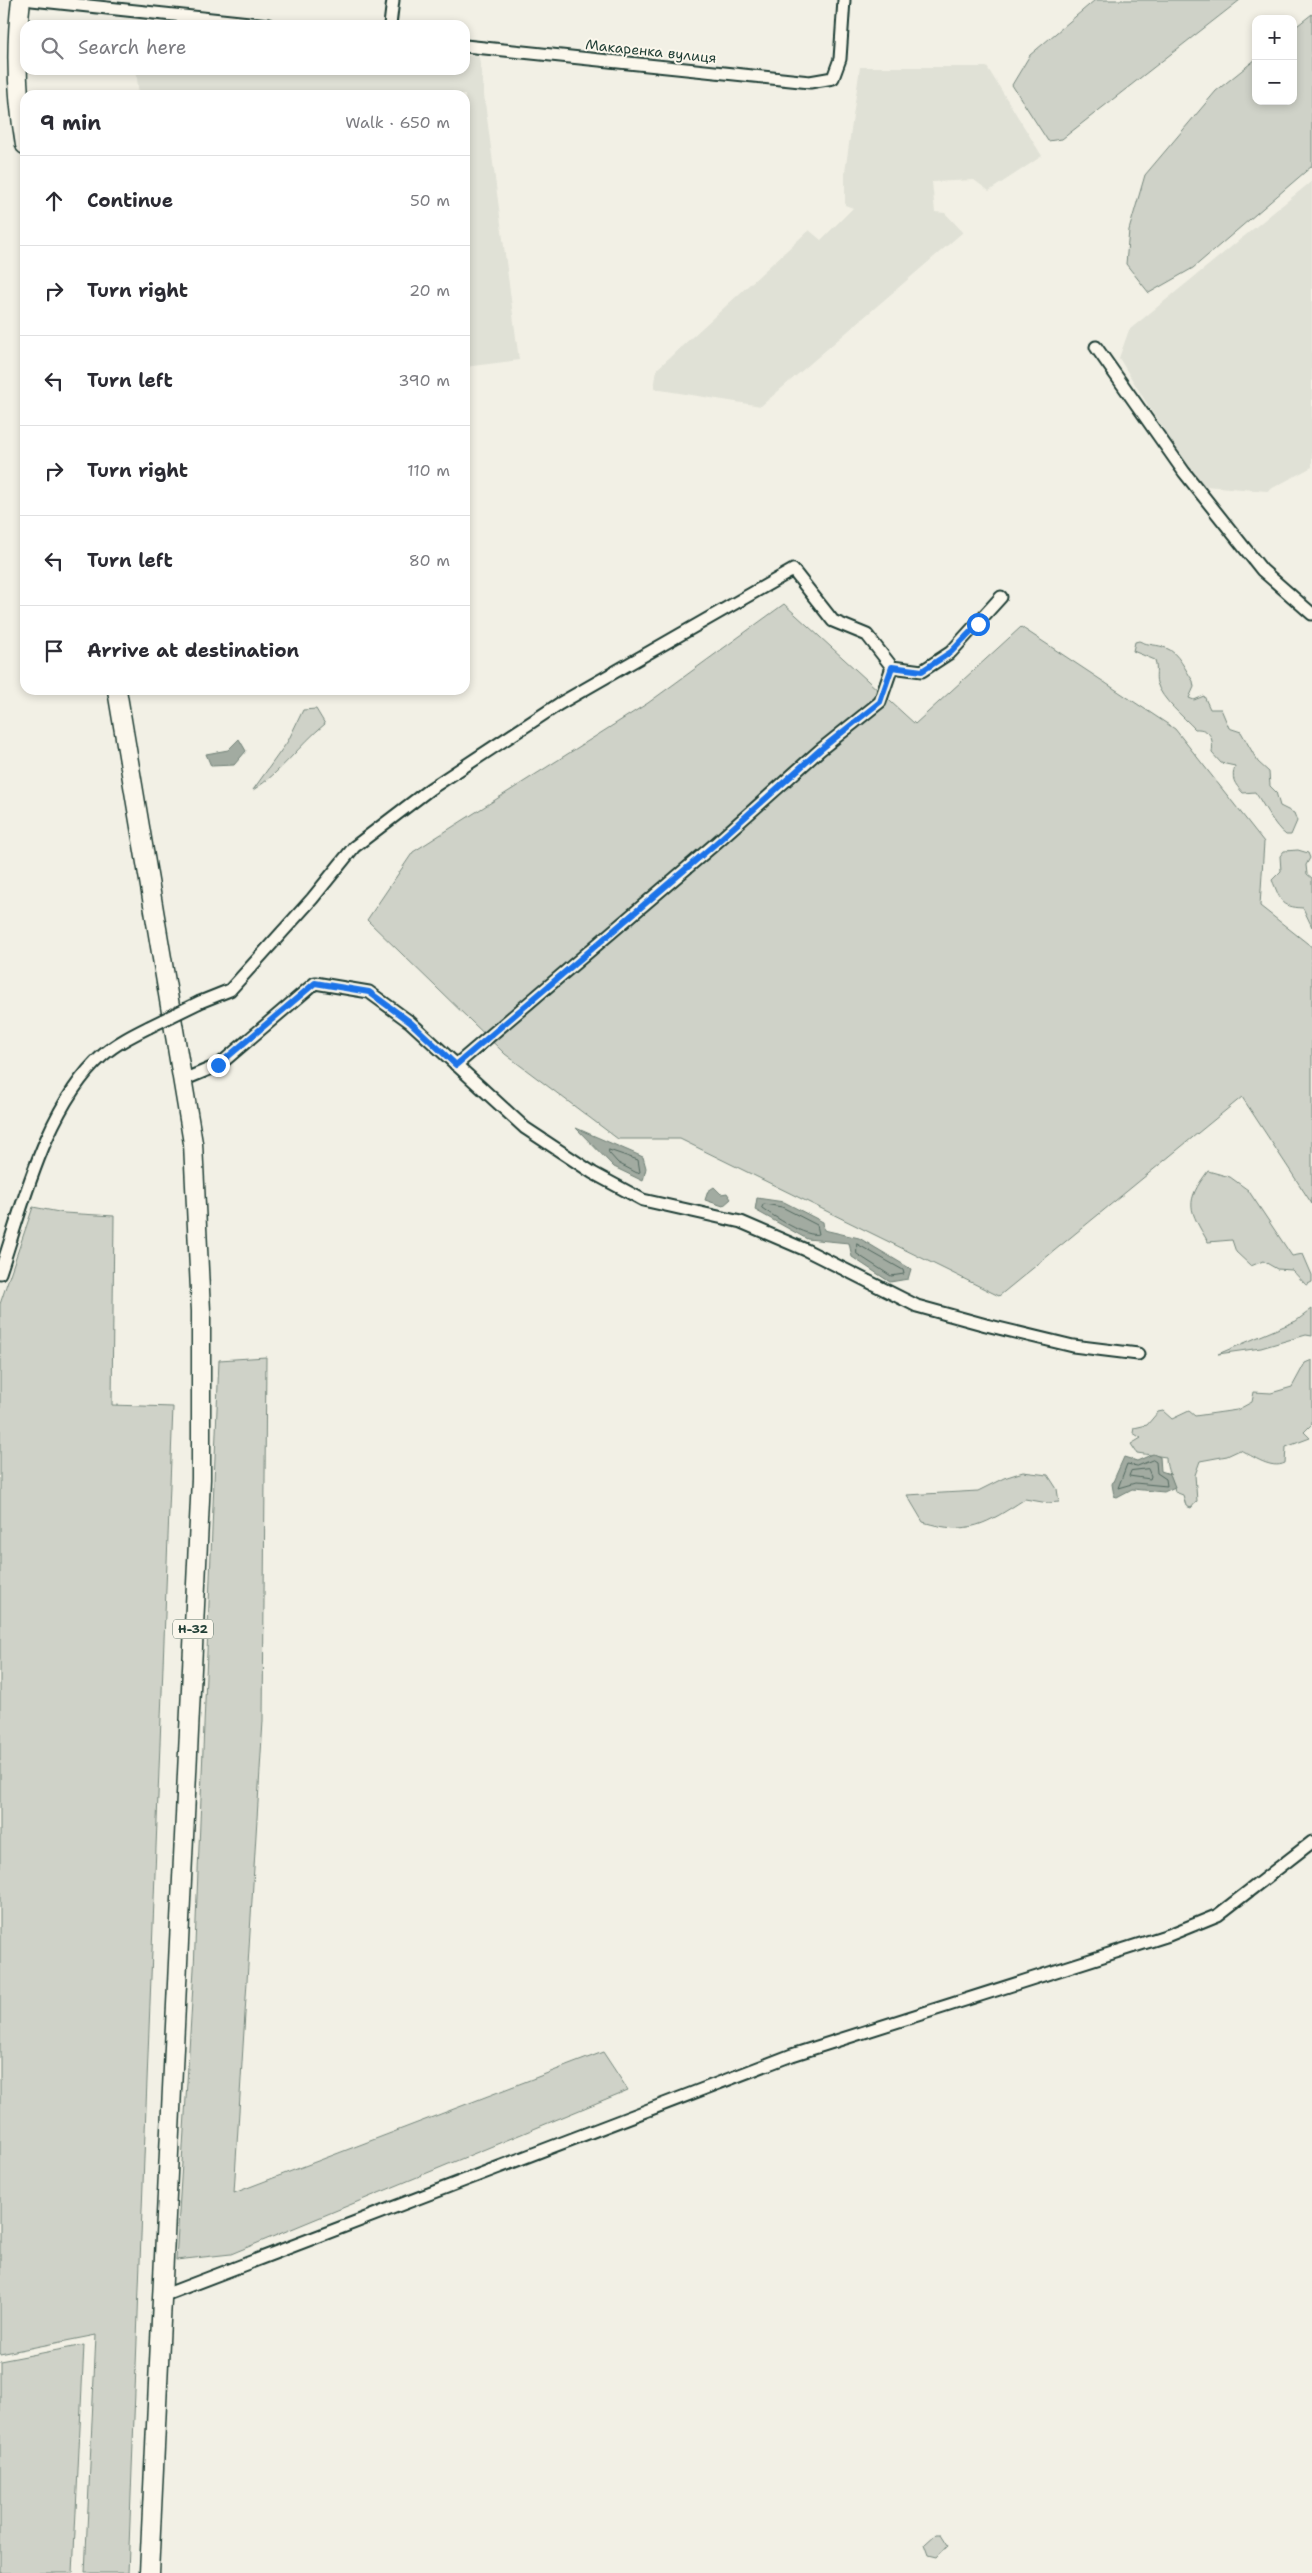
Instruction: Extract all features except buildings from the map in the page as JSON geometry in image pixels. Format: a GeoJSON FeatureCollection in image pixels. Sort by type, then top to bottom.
{"type":"FeatureCollection","features":[{"type":"Feature","properties":{"kind":"main road"},"geometry":{"type":"LineString","coordinates":[[20,105],[16,36],[21,0]]}},
{"type":"Feature","properties":{"kind":"main road","name":"Н-32"},"geometry":{"type":"LineString","coordinates":[[118,695],[194,1142],[201,1311],[201,1479],[149,2573]]}},
{"type":"Feature","properties":{"kind":"street"},"geometry":{"type":"LineString","coordinates":[[32,0],[221,20]]}},
{"type":"Feature","properties":{"kind":"street"},"geometry":{"type":"LineString","coordinates":[[391,20],[393,0]]}},
{"type":"Feature","properties":{"kind":"street","name":"Макаренка вулиця"},"geometry":{"type":"LineString","coordinates":[[470,47],[810,82],[833,78],[840,59],[844,0]]}},
{"type":"Feature","properties":{"kind":"street"},"geometry":{"type":"LineString","coordinates":[[1096,347],[1184,472],[1262,570],[1312,614]]}},
{"type":"Feature","properties":{"kind":"street"},"geometry":{"type":"LineString","coordinates":[[0,1273],[30,1176],[61,1111],[102,1055],[124,1040],[149,1027],[200,1002],[230,990],[312,899],[354,847],[430,790],[559,704],[776,582],[793,570],[833,621],[867,634],[892,667],[922,671],[951,652],[1001,597]]}},
{"type":"Feature","properties":{"kind":"street"},"geometry":{"type":"LineString","coordinates":[[456,1065],[715,844],[820,750],[880,702],[892,667]]}},
{"type":"Feature","properties":{"kind":"street"},"geometry":{"type":"LineString","coordinates":[[183,1080],[218,1065],[315,983],[369,992],[410,1022],[525,1128],[593,1173],[643,1200],[741,1222],[806,1250],[917,1306],[1073,1346],[1138,1354]]}},
{"type":"Feature","properties":{"kind":"street"},"geometry":{"type":"LineString","coordinates":[[162,2296],[792,2055],[1169,1935],[1218,1915],[1312,1842]]}},
{"type":"Feature","properties":{"kind":"shaded area"},"geometry":{"type":"Polygon","coordinates":[[[1095,0],[1240,0],[1062,139],[1048,141],[1012,85],[1030,55],[1095,0]]]}},
{"type":"Feature","properties":{"kind":"shaded area"},"geometry":{"type":"Polygon","coordinates":[[[1312,14],[1312,166],[1193,268],[1149,293],[1126,264],[1129,230],[1145,175],[1216,91],[1252,62],[1252,105],[1297,105],[1297,26],[1312,14]]]}},
{"type":"Feature","properties":{"kind":"shaded area"},"geometry":{"type":"Polygon","coordinates":[[[470,56],[479,57],[519,360],[470,366],[470,90],[138,90],[137,75],[470,75],[470,56]]]}},
{"type":"Feature","properties":{"kind":"shaded area"},"geometry":{"type":"Polygon","coordinates":[[[860,67],[987,67],[1042,156],[989,191],[974,180],[932,182],[935,212],[945,213],[963,232],[761,406],[654,389],[657,369],[809,230],[821,240],[853,208],[845,205],[845,172],[860,67]]]}},
{"type":"Feature","properties":{"kind":"shaded area"},"geometry":{"type":"Polygon","coordinates":[[[1312,181],[1312,467],[1267,491],[1205,486],[1188,471],[1119,358],[1129,330],[1312,181]]]}},
{"type":"Feature","properties":{"kind":"shaded area"},"geometry":{"type":"Polygon","coordinates":[[[784,604],[915,724],[1021,627],[1175,729],[1264,842],[1260,906],[1312,947],[1312,1204],[1242,1097],[999,1296],[680,1139],[618,1139],[505,1054],[367,920],[413,852],[648,703],[784,604]]]}},
{"type":"Feature","properties":{"kind":"shaded area"},"geometry":{"type":"Polygon","coordinates":[[[1139,641],[1163,647],[1174,653],[1193,681],[1194,687],[1189,698],[1194,700],[1204,696],[1210,709],[1221,709],[1229,728],[1241,732],[1258,762],[1269,772],[1270,786],[1276,792],[1280,806],[1294,813],[1297,821],[1291,835],[1286,835],[1277,826],[1255,792],[1243,793],[1240,790],[1233,778],[1235,766],[1221,763],[1212,753],[1210,735],[1204,730],[1195,729],[1163,696],[1157,683],[1155,660],[1133,651],[1135,642],[1139,641]]]}},
{"type":"Feature","properties":{"kind":"shaded area"},"geometry":{"type":"Polygon","coordinates":[[[316,709],[325,724],[273,775],[253,790],[288,741],[303,710],[316,709]]]}},
{"type":"Feature","properties":{"kind":"shaded area"},"geometry":{"type":"Polygon","coordinates":[[[1298,850],[1308,853],[1310,858],[1306,865],[1307,874],[1312,878],[1312,927],[1303,908],[1290,906],[1282,901],[1272,880],[1281,871],[1280,856],[1284,851],[1298,850]]]}},
{"type":"Feature","properties":{"kind":"shaded area"},"geometry":{"type":"Polygon","coordinates":[[[1208,1171],[1230,1177],[1248,1190],[1292,1256],[1303,1254],[1312,1275],[1312,1282],[1306,1285],[1292,1270],[1277,1269],[1263,1261],[1251,1266],[1236,1252],[1232,1240],[1208,1242],[1193,1213],[1192,1199],[1208,1171]]]}},
{"type":"Feature","properties":{"kind":"shaded area"},"geometry":{"type":"Polygon","coordinates":[[[33,1207],[64,1213],[114,1216],[112,1405],[173,1407],[128,2573],[85,2573],[96,2335],[0,2354],[0,1304],[33,1207]]]}},
{"type":"Feature","properties":{"kind":"shaded area"},"geometry":{"type":"Polygon","coordinates":[[[1312,1309],[1312,1336],[1306,1335],[1261,1348],[1218,1354],[1296,1321],[1312,1309]]]}},
{"type":"Feature","properties":{"kind":"shaded area"},"geometry":{"type":"Polygon","coordinates":[[[266,1357],[263,1721],[234,2193],[603,2052],[628,2090],[231,2254],[176,2260],[194,1969],[219,1360],[266,1357]]]}},
{"type":"Feature","properties":{"kind":"shaded area"},"geometry":{"type":"Polygon","coordinates":[[[1312,1360],[1312,1424],[1304,1432],[1310,1438],[1286,1447],[1285,1463],[1280,1465],[1268,1464],[1240,1450],[1227,1456],[1200,1461],[1195,1475],[1197,1501],[1191,1508],[1186,1506],[1183,1495],[1175,1492],[1167,1467],[1166,1457],[1137,1453],[1131,1444],[1141,1438],[1133,1433],[1134,1428],[1147,1425],[1158,1412],[1163,1411],[1172,1419],[1189,1411],[1195,1416],[1237,1410],[1252,1402],[1254,1392],[1271,1393],[1292,1387],[1305,1363],[1312,1360]]]}},
{"type":"Feature","properties":{"kind":"shaded area"},"geometry":{"type":"Polygon","coordinates":[[[1023,1472],[1048,1475],[1057,1489],[1059,1502],[1048,1503],[1025,1499],[988,1521],[977,1525],[953,1528],[923,1522],[907,1495],[978,1491],[1004,1478],[1023,1472]]]}},
{"type":"Feature","properties":{"kind":"shaded area"},"geometry":{"type":"Polygon","coordinates":[[[84,2345],[73,2573],[0,2573],[0,2361],[84,2345]]]}},
{"type":"Feature","properties":{"kind":"shaded area"},"geometry":{"type":"Polygon","coordinates":[[[936,2534],[941,2534],[948,2545],[937,2557],[929,2555],[925,2544],[936,2534]]]}},
{"type":"Feature","properties":{"kind":"water"},"geometry":{"type":"Polygon","coordinates":[[[239,739],[246,751],[234,765],[211,766],[206,754],[228,750],[239,739]]]}},
{"type":"Feature","properties":{"kind":"water"},"geometry":{"type":"Polygon","coordinates":[[[576,1128],[643,1157],[646,1168],[643,1181],[614,1167],[576,1128]]]}},
{"type":"Feature","properties":{"kind":"water"},"geometry":{"type":"Polygon","coordinates":[[[714,1187],[721,1194],[727,1193],[731,1199],[723,1206],[705,1200],[708,1191],[714,1187]]]}},
{"type":"Feature","properties":{"kind":"water"},"geometry":{"type":"Polygon","coordinates":[[[757,1198],[784,1202],[823,1222],[824,1230],[859,1238],[911,1269],[908,1279],[890,1282],[852,1257],[849,1243],[807,1239],[755,1210],[757,1198]]]}},
{"type":"Feature","properties":{"kind":"water"},"geometry":{"type":"Polygon","coordinates":[[[1153,1454],[1160,1457],[1161,1471],[1170,1474],[1175,1487],[1164,1492],[1132,1489],[1117,1497],[1114,1496],[1112,1484],[1124,1457],[1137,1461],[1153,1454]]]}},
{"type":"Feature","properties":{"kind":"route"},"geometry":{"type":"LineString","coordinates":[[218,1065],[315,983],[369,992],[410,1022],[456,1065],[715,844],[820,750],[880,702],[892,667],[922,671],[951,652],[978,624]]}}]}
